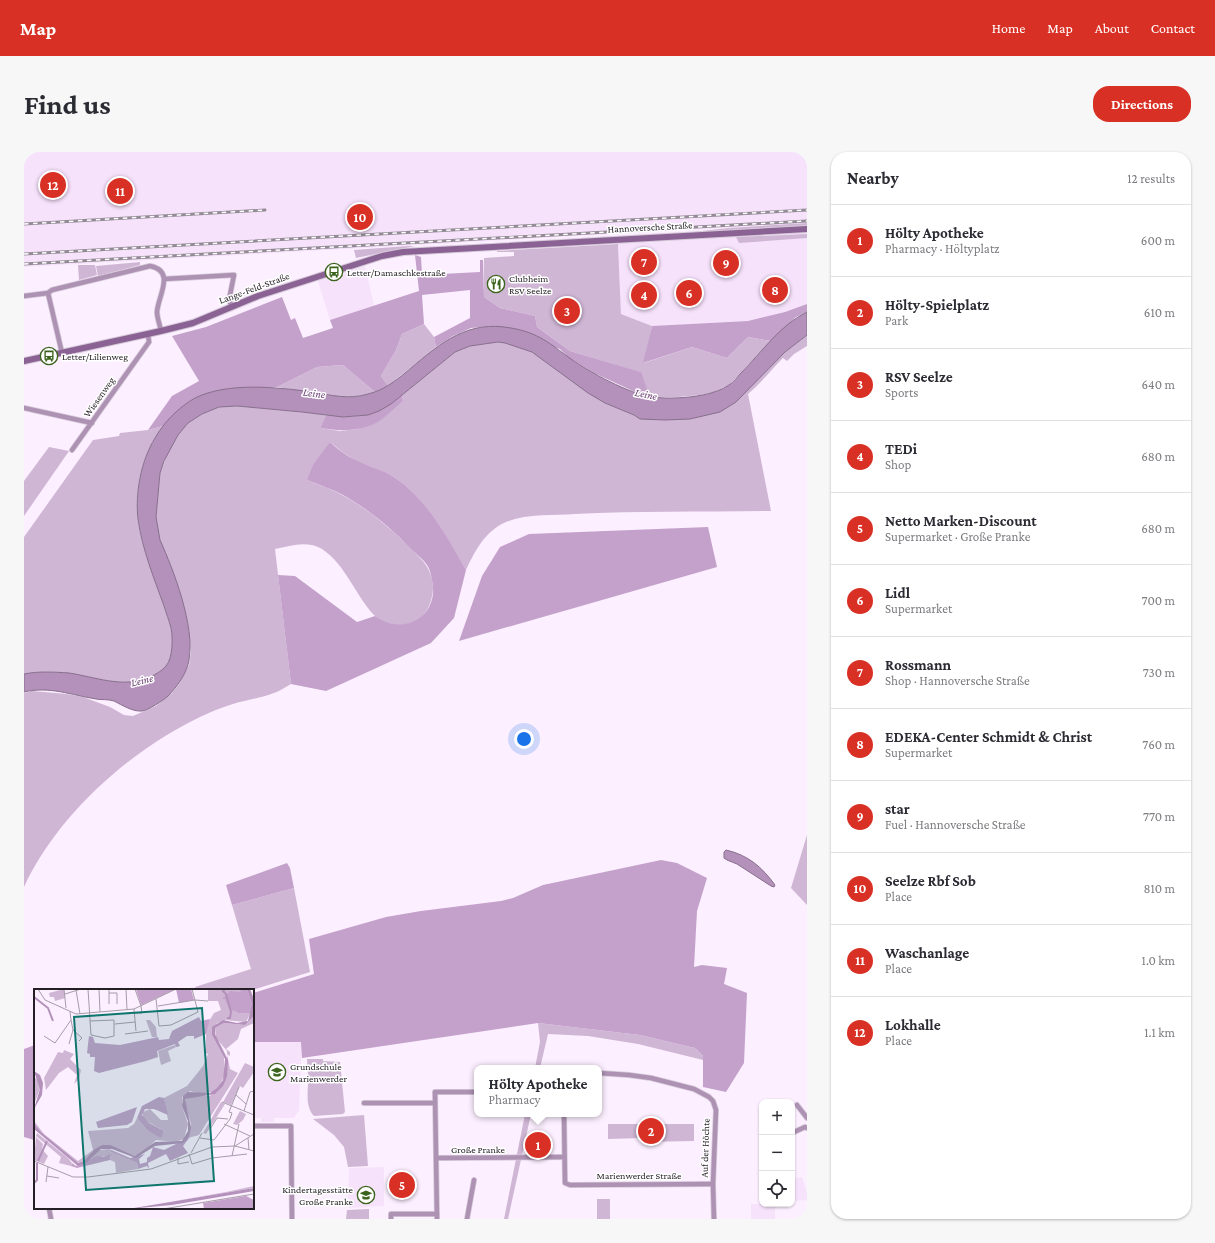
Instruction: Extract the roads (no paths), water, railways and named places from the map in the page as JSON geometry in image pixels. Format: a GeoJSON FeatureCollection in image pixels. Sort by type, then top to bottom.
{"type":"FeatureCollection","features":[{"type":"Feature","properties":{"kind":"street","name":"Hannoversche Straße"},"geometry":{"type":"LineString","coordinates":[[493,246],[807,229]]}},
{"type":"Feature","properties":{"kind":"street","name":"Lange-Feld-Straße"},"geometry":{"type":"LineString","coordinates":[[24,361],[193,323],[284,288],[388,254],[416,250],[493,246]]}},
{"type":"Feature","properties":{"kind":"street"},"geometry":{"type":"LineString","coordinates":[[24,296],[48,293],[52,290],[150,266],[159,269],[163,273],[164,279],[157,313],[161,331]]}},
{"type":"Feature","properties":{"kind":"street"},"geometry":{"type":"LineString","coordinates":[[164,279],[234,275],[229,300],[232,307]]}},
{"type":"Feature","properties":{"kind":"street"},"geometry":{"type":"LineString","coordinates":[[48,293],[62,353]]}},
{"type":"Feature","properties":{"kind":"street","name":"Wiesenweg"},"geometry":{"type":"LineString","coordinates":[[72,450],[149,342],[148,334]]}},
{"type":"Feature","properties":{"kind":"street"},"geometry":{"type":"LineString","coordinates":[[24,408],[92,423]]}},
{"type":"Feature","properties":{"kind":"street","name":"Auf der Höchte"},"geometry":{"type":"LineString","coordinates":[[602,1073],[630,1075],[658,1080],[697,1090],[713,1101],[716,1110],[713,1184],[714,1219]]}},
{"type":"Feature","properties":{"kind":"street"},"geometry":{"type":"LineString","coordinates":[[364,1103],[435,1103],[435,1092],[474,1092]]}},
{"type":"Feature","properties":{"kind":"street","name":"Große Pranke"},"geometry":{"type":"LineString","coordinates":[[391,1219],[391,1214],[437,1216],[435,1103]]}},
{"type":"Feature","properties":{"kind":"street"},"geometry":{"type":"LineString","coordinates":[[797,1105],[807,1118]]}},
{"type":"Feature","properties":{"kind":"street"},"geometry":{"type":"LineString","coordinates":[[564,1117],[564,1157]]}},
{"type":"Feature","properties":{"kind":"street"},"geometry":{"type":"LineString","coordinates":[[254,1126],[291,1126],[292,1219]]}},
{"type":"Feature","properties":{"kind":"street"},"geometry":{"type":"LineString","coordinates":[[795,1132],[805,1127],[807,1128]]}},
{"type":"Feature","properties":{"kind":"street","name":"Marienwerder Straße"},"geometry":{"type":"LineString","coordinates":[[564,1157],[565,1183],[570,1185],[713,1184]]}},
{"type":"Feature","properties":{"kind":"street","name":"Große Pranke"},"geometry":{"type":"LineString","coordinates":[[437,1158],[564,1157]]}},
{"type":"Feature","properties":{"kind":"street"},"geometry":{"type":"LineString","coordinates":[[467,1219],[474,1180]]}},
{"type":"Feature","properties":{"kind":"street"},"geometry":{"type":"LineString","coordinates":[[49,1209],[51,1219]]}},
{"type":"Feature","properties":{"kind":"water","name":"Leine"},"geometry":{"type":"Polygon","coordinates":[[[807,312],[807,335],[785,352],[736,402],[720,412],[690,419],[640,419],[605,403],[588,393],[532,352],[498,342],[470,346],[455,352],[391,404],[368,415],[343,417],[237,406],[219,407],[202,414],[188,423],[178,435],[164,461],[160,473],[156,517],[160,540],[177,583],[189,631],[189,660],[181,680],[166,698],[144,711],[131,709],[112,700],[96,699],[43,690],[24,692],[24,674],[41,672],[69,673],[108,681],[128,682],[138,681],[152,676],[166,666],[170,658],[172,648],[171,628],[142,541],[137,509],[138,488],[146,457],[159,432],[178,410],[195,398],[222,390],[252,387],[268,387],[340,396],[361,396],[380,390],[391,384],[434,350],[456,335],[482,327],[496,326],[521,330],[536,336],[550,343],[588,370],[633,392],[658,398],[697,396],[717,391],[731,384],[780,331],[797,317],[807,312]]]}},
{"type":"Feature","properties":{"kind":"water"},"geometry":{"type":"Polygon","coordinates":[[[726,850],[741,855],[760,867],[775,885],[774,887],[737,864],[724,858],[724,852],[726,850]]]}},
{"type":"Feature","properties":{"kind":"railway"},"geometry":{"type":"LineString","coordinates":[[24,224],[265,210]]}},
{"type":"Feature","properties":{"kind":"railway"},"geometry":{"type":"LineString","coordinates":[[24,254],[807,210]]}},
{"type":"Feature","properties":{"kind":"railway"},"geometry":{"type":"LineString","coordinates":[[24,264],[807,221]]}},
{"type":"Feature","properties":{"kind":"place","name":"Lokhalle"},"geometry":{"type":"Point","coordinates":[53,185]}},
{"type":"Feature","properties":{"kind":"place","name":"Waschanlage"},"geometry":{"type":"Point","coordinates":[120,191]}},
{"type":"Feature","properties":{"kind":"place","name":"Seelze Rbf Sob"},"geometry":{"type":"Point","coordinates":[360,217]}},
{"type":"Feature","properties":{"kind":"place","name":"Rossmann"},"geometry":{"type":"Point","coordinates":[644,262]}},
{"type":"Feature","properties":{"kind":"place","name":"star"},"geometry":{"type":"Point","coordinates":[726,263]}},
{"type":"Feature","properties":{"kind":"place","name":"Letter/Damaschkestraße"},"geometry":{"type":"Point","coordinates":[334,272]}},
{"type":"Feature","properties":{"kind":"place","name":"Clubheim RSV Seelze"},"geometry":{"type":"Point","coordinates":[496,284]}},
{"type":"Feature","properties":{"kind":"place","name":"EDEKA-Center Schmidt & Christ"},"geometry":{"type":"Point","coordinates":[775,290]}},
{"type":"Feature","properties":{"kind":"place","name":"Lidl"},"geometry":{"type":"Point","coordinates":[689,293]}},
{"type":"Feature","properties":{"kind":"place","name":"TEDi"},"geometry":{"type":"Point","coordinates":[644,295]}},
{"type":"Feature","properties":{"kind":"place","name":"RSV Seelze"},"geometry":{"type":"Point","coordinates":[567,311]}},
{"type":"Feature","properties":{"kind":"place","name":"Letter/Lilienweg"},"geometry":{"type":"Point","coordinates":[49,356]}},
{"type":"Feature","properties":{"kind":"place","name":"Grundschule Marienwerder"},"geometry":{"type":"Point","coordinates":[277,1072]}},
{"type":"Feature","properties":{"kind":"place","name":"Hölty-Spielplatz"},"geometry":{"type":"Point","coordinates":[651,1131]}},
{"type":"Feature","properties":{"kind":"place","name":"Hölty Apotheke"},"geometry":{"type":"Point","coordinates":[538,1145]}},
{"type":"Feature","properties":{"kind":"place","name":"Netto Marken-Discount"},"geometry":{"type":"Point","coordinates":[402,1185]}},
{"type":"Feature","properties":{"kind":"place","name":"Kindertagesstätte Große Pranke"},"geometry":{"type":"Point","coordinates":[366,1195]}}]}
